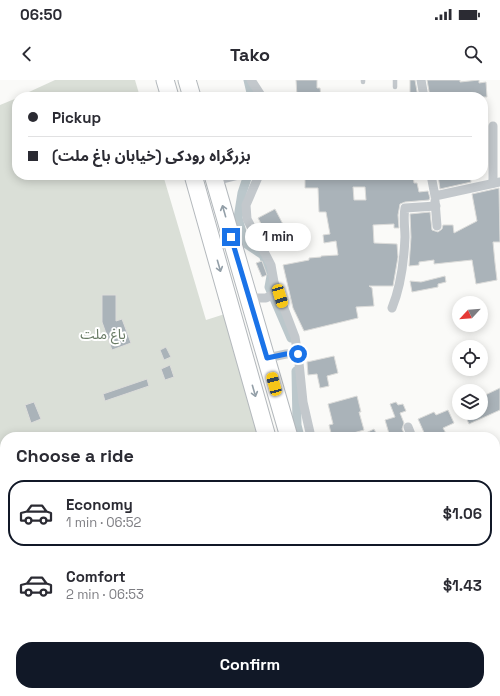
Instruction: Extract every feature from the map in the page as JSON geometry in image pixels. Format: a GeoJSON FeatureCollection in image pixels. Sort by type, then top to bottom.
{"type":"FeatureCollection","features":[{"type":"Feature","properties":{"kind":"highway"},"geometry":{"type":"LineString","coordinates":[[165,80],[169,92]]}},
{"type":"Feature","properties":{"kind":"highway"},"geometry":{"type":"LineString","coordinates":[[187,80],[191,92]]}},
{"type":"Feature","properties":{"kind":"highway"},"geometry":{"type":"LineString","coordinates":[[194,180],[266,432]]}},
{"type":"Feature","properties":{"kind":"highway"},"geometry":{"type":"LineString","coordinates":[[215,180],[288,432]]}},
{"type":"Feature","properties":{"kind":"street"},"geometry":{"type":"LineString","coordinates":[[251,80],[259,92]]}},
{"type":"Feature","properties":{"kind":"street"},"geometry":{"type":"LineString","coordinates":[[421,80],[423,92]]}},
{"type":"Feature","properties":{"kind":"street"},"geometry":{"type":"LineString","coordinates":[[435,196],[497,183],[493,126]]}},
{"type":"Feature","properties":{"kind":"street"},"geometry":{"type":"LineString","coordinates":[[257,180],[246,205],[247,220],[271,265],[272,295],[295,337],[303,402],[310,432]]}},
{"type":"Feature","properties":{"kind":"street"},"geometry":{"type":"LineString","coordinates":[[432,180],[435,196],[437,226]]}},
{"type":"Feature","properties":{"kind":"street"},"geometry":{"type":"LineString","coordinates":[[392,308],[397,297],[401,281],[405,238],[405,208],[436,206]]}},
{"type":"Feature","properties":{"kind":"street"},"geometry":{"type":"LineString","coordinates":[[249,298],[272,295]]}},
{"type":"Feature","properties":{"kind":"street"},"geometry":{"type":"LineString","coordinates":[[267,358],[286,354],[297,354]]}},
{"type":"Feature","properties":{"kind":"street"},"geometry":{"type":"LineString","coordinates":[[408,428],[410,432]]}},
{"type":"Feature","properties":{"kind":"lane"},"geometry":{"type":"LineString","coordinates":[[395,80],[395,87]]}},
{"type":"Feature","properties":{"kind":"green space"},"geometry":{"type":"Polygon","coordinates":[[[55,80],[135,80],[139,92],[29,92],[55,80]]]}},
{"type":"Feature","properties":{"kind":"green space","name":"باغ ملت"},"geometry":{"type":"Polygon","coordinates":[[[12,100],[12,180],[164,180],[206,320],[228,313],[261,432],[0,432],[0,105],[12,100]]]}},
{"type":"Feature","properties":{"kind":"building"},"geometry":{"type":"Polygon","coordinates":[[[296,80],[317,80],[317,88],[320,88],[320,92],[297,92],[296,80]]]}},
{"type":"Feature","properties":{"kind":"building"},"geometry":{"type":"Polygon","coordinates":[[[410,80],[415,80],[417,92],[410,92],[410,80]]]}},
{"type":"Feature","properties":{"kind":"building"},"geometry":{"type":"Polygon","coordinates":[[[427,80],[460,80],[460,82],[479,80],[479,83],[486,82],[487,92],[429,92],[427,80]]]}},
{"type":"Feature","properties":{"kind":"building"},"geometry":{"type":"Polygon","coordinates":[[[305,180],[414,180],[414,183],[417,183],[419,192],[428,191],[430,198],[429,200],[405,202],[400,204],[398,215],[399,228],[394,228],[394,224],[373,225],[374,243],[397,244],[398,257],[393,286],[369,286],[372,288],[374,306],[356,307],[358,318],[304,331],[293,308],[283,265],[309,260],[309,258],[338,255],[336,241],[324,243],[323,235],[330,234],[326,212],[319,212],[318,188],[305,188],[305,180]],[[353,187],[354,200],[366,200],[365,187],[353,187]]]}},
{"type":"Feature","properties":{"kind":"building"},"geometry":{"type":"Polygon","coordinates":[[[439,180],[471,180],[471,182],[440,189],[439,180]]]}},
{"type":"Feature","properties":{"kind":"building"},"geometry":{"type":"Polygon","coordinates":[[[499,188],[500,242],[493,242],[497,280],[476,284],[472,260],[434,264],[434,260],[419,262],[419,265],[409,266],[411,237],[410,214],[430,212],[432,230],[438,232],[442,229],[443,225],[453,225],[454,233],[477,221],[472,194],[499,188]]]}},
{"type":"Feature","properties":{"kind":"building"},"geometry":{"type":"Polygon","coordinates":[[[275,209],[287,232],[270,241],[258,218],[275,209]]]}},
{"type":"Feature","properties":{"kind":"building"},"geometry":{"type":"Polygon","coordinates":[[[262,261],[267,275],[262,277],[256,263],[262,261]]]}},
{"type":"Feature","properties":{"kind":"building"},"geometry":{"type":"Polygon","coordinates":[[[445,276],[446,282],[438,284],[438,287],[412,292],[410,281],[421,282],[445,276]]]}},
{"type":"Feature","properties":{"kind":"building"},"geometry":{"type":"Polygon","coordinates":[[[102,295],[116,295],[116,321],[122,319],[131,343],[112,350],[102,322],[102,295]]]}},
{"type":"Feature","properties":{"kind":"building"},"geometry":{"type":"Polygon","coordinates":[[[166,347],[171,357],[164,360],[160,350],[166,347]]]}},
{"type":"Feature","properties":{"kind":"building"},"geometry":{"type":"Polygon","coordinates":[[[334,356],[338,373],[327,376],[329,386],[320,388],[317,374],[308,375],[307,362],[334,356]]]}},
{"type":"Feature","properties":{"kind":"building"},"geometry":{"type":"Polygon","coordinates":[[[170,365],[174,377],[165,380],[161,369],[170,365]]]}},
{"type":"Feature","properties":{"kind":"building"},"geometry":{"type":"Polygon","coordinates":[[[147,379],[149,386],[105,401],[103,394],[147,379]]]}},
{"type":"Feature","properties":{"kind":"building"},"geometry":{"type":"Polygon","coordinates":[[[500,388],[500,410],[488,415],[488,394],[500,388]]]}},
{"type":"Feature","properties":{"kind":"building"},"geometry":{"type":"Polygon","coordinates":[[[357,396],[361,412],[359,412],[364,430],[357,432],[331,432],[329,425],[333,424],[328,404],[357,396]]]}},
{"type":"Feature","properties":{"kind":"building"},"geometry":{"type":"Polygon","coordinates":[[[34,402],[41,419],[31,423],[25,405],[34,402]]]}},
{"type":"Feature","properties":{"kind":"building"},"geometry":{"type":"Polygon","coordinates":[[[396,402],[398,405],[403,404],[406,411],[400,413],[404,423],[402,429],[404,432],[389,432],[385,420],[395,417],[390,404],[396,402]]]}},
{"type":"Feature","properties":{"kind":"building"},"geometry":{"type":"Polygon","coordinates":[[[448,410],[454,423],[443,428],[445,432],[424,432],[418,419],[434,412],[436,415],[448,410]]]}},
{"type":"Feature","properties":{"kind":"building"},"geometry":{"type":"Polygon","coordinates":[[[467,420],[478,420],[469,424],[467,420]]]}},
{"type":"Feature","properties":{"kind":"building"},"geometry":{"type":"Polygon","coordinates":[[[374,429],[376,432],[368,432],[374,429]]]}},
{"type":"Feature","properties":{"kind":"waterway"},"geometry":{"type":"LineString","coordinates":[[248,80],[251,92]]}},
{"type":"Feature","properties":{"kind":"waterway"},"geometry":{"type":"LineString","coordinates":[[246,180],[242,193],[238,218],[245,243],[263,255],[271,276],[269,287],[291,338]]}},
{"type":"Feature","properties":{"kind":"waterway"},"geometry":{"type":"LineString","coordinates":[[296,371],[297,425],[299,432]]}},
{"type":"Feature","properties":{"kind":"route"},"geometry":{"type":"LineString","coordinates":[[231,237],[267,358],[286,354],[298,354]]}}]}
